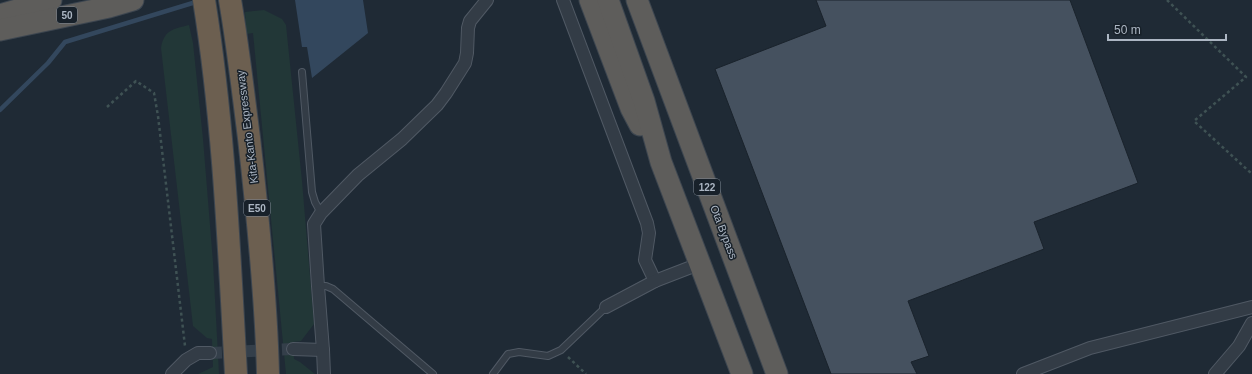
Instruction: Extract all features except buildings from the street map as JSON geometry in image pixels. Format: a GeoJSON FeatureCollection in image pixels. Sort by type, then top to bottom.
{"type":"FeatureCollection","features":[{"type":"Feature","properties":{"kind":"highway","name":"50"},"geometry":{"type":"LineString","coordinates":[[0,15],[51,0]]}},
{"type":"Feature","properties":{"kind":"highway","name":"50"},"geometry":{"type":"LineString","coordinates":[[0,30],[133,0]]}},
{"type":"Feature","properties":{"kind":"highway"},"geometry":{"type":"LineString","coordinates":[[204,0],[211,44],[225,183],[236,374]]}},
{"type":"Feature","properties":{"kind":"highway","name":"Kita-Kanto Expressway"},"geometry":{"type":"LineString","coordinates":[[230,0],[237,44],[259,223],[267,333],[268,374]]}},
{"type":"Feature","properties":{"kind":"highway"},"geometry":{"type":"LineString","coordinates":[[590,0],[631,108],[661,162]]}},
{"type":"Feature","properties":{"kind":"highway"},"geometry":{"type":"LineString","coordinates":[[608,0],[644,101],[661,162],[742,374]]}},
{"type":"Feature","properties":{"kind":"highway","name":"Ota Bypass"},"geometry":{"type":"LineString","coordinates":[[637,0],[778,374]]}},
{"type":"Feature","properties":{"kind":"street"},"geometry":{"type":"LineString","coordinates":[[324,374],[314,224],[321,213],[358,175],[402,139],[437,105],[465,63],[470,21],[487,0]]}},
{"type":"Feature","properties":{"kind":"street"},"geometry":{"type":"LineString","coordinates":[[563,0],[647,223],[649,233],[645,260],[655,280]]}},
{"type":"Feature","properties":{"kind":"street"},"geometry":{"type":"LineString","coordinates":[[606,306],[655,280],[699,264]]}},
{"type":"Feature","properties":{"kind":"street"},"geometry":{"type":"LineString","coordinates":[[1023,374],[1090,348],[1252,307]]}},
{"type":"Feature","properties":{"kind":"street"},"geometry":{"type":"LineString","coordinates":[[1215,374],[1239,346],[1252,323]]}},
{"type":"Feature","properties":{"kind":"street"},"geometry":{"type":"LineString","coordinates":[[293,349],[323,350]]}},
{"type":"Feature","properties":{"kind":"street"},"geometry":{"type":"LineString","coordinates":[[172,374],[186,360],[198,353],[210,353]]}},
{"type":"Feature","properties":{"kind":"lane"},"geometry":{"type":"LineString","coordinates":[[302,72],[312,192],[321,213]]}},
{"type":"Feature","properties":{"kind":"lane"},"geometry":{"type":"LineString","coordinates":[[318,286],[326,286],[332,289],[433,374]]}},
{"type":"Feature","properties":{"kind":"lane"},"geometry":{"type":"LineString","coordinates":[[493,374],[508,354],[519,352],[548,356],[561,350],[606,306]]}},
{"type":"Feature","properties":{"kind":"path"},"geometry":{"type":"LineString","coordinates":[[1167,0],[1246,77],[1194,121],[1252,174]]}},
{"type":"Feature","properties":{"kind":"path"},"geometry":{"type":"LineString","coordinates":[[107,107],[136,80],[154,93],[183,316],[186,360]]}},
{"type":"Feature","properties":{"kind":"path"},"geometry":{"type":"LineString","coordinates":[[561,350],[586,374]]}},
{"type":"Feature","properties":{"kind":"green space"},"geometry":{"type":"Polygon","coordinates":[[[264,10],[282,19],[286,25],[302,181],[314,324],[301,341],[293,342],[294,359],[315,374],[286,374],[253,33],[246,34],[245,12],[264,10]]]}},
{"type":"Feature","properties":{"kind":"green space"},"geometry":{"type":"Polygon","coordinates":[[[189,25],[193,43],[203,139],[213,262],[219,374],[198,374],[213,367],[212,339],[207,338],[193,326],[161,48],[164,37],[170,31],[189,25]]]}},
{"type":"Feature","properties":{"kind":"water"},"geometry":{"type":"Polygon","coordinates":[[[295,0],[363,0],[368,33],[312,78],[307,47],[302,47],[295,0]]]}},
{"type":"Feature","properties":{"kind":"waterway"},"geometry":{"type":"LineString","coordinates":[[0,110],[48,63],[65,42],[199,1]]}},
{"type":"Feature","properties":{"kind":"tunnel"},"geometry":{"type":"LineString","coordinates":[[210,353],[293,349]]}}]}
